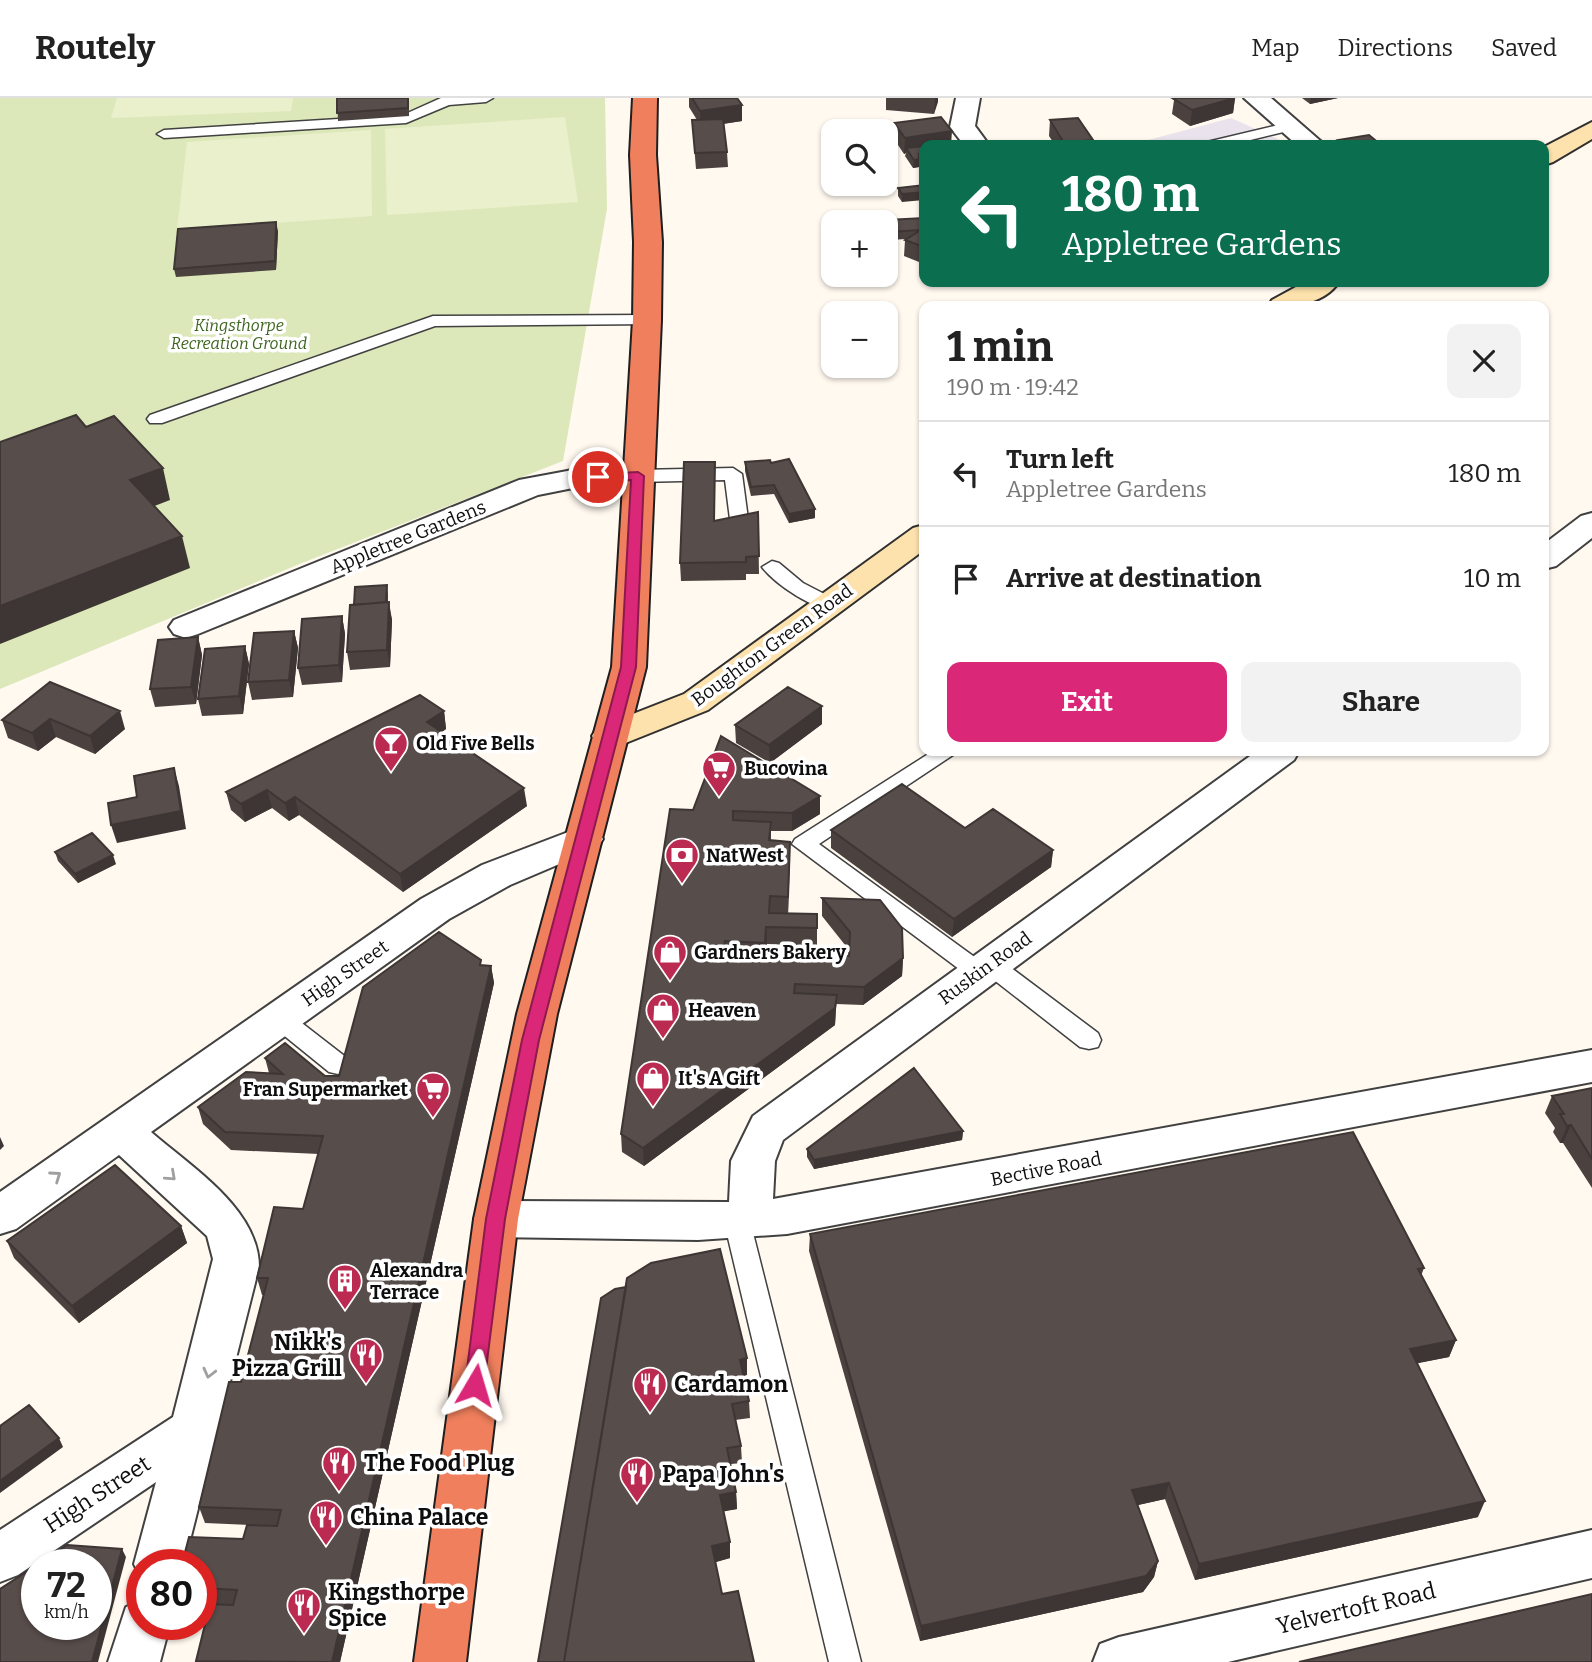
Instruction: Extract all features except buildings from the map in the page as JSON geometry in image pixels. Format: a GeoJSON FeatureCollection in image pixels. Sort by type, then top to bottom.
{"type":"FeatureCollection","features":[{"type":"Feature","properties":{"kind":"highway"},"geometry":{"type":"LineString","coordinates":[[440,1662],[496,1219],[537,1014],[629,667],[646,320],[648,242],[643,155],[645,98]]}},
{"type":"Feature","properties":{"kind":"street"},"geometry":{"type":"LineString","coordinates":[[968,98],[962,127],[973,140]]}},
{"type":"Feature","properties":{"kind":"street"},"geometry":{"type":"LineString","coordinates":[[1256,98],[1306,140]]}},
{"type":"Feature","properties":{"kind":"street"},"geometry":{"type":"LineString","coordinates":[[1549,154],[1592,129]]}},
{"type":"Feature","properties":{"kind":"street"},"geometry":{"type":"LineString","coordinates":[[1291,301],[1316,287]]}},
{"type":"Feature","properties":{"kind":"street","name":"Appletree Gardens"},"geometry":{"type":"LineString","coordinates":[[186,627],[530,487],[578,478],[638,476]]}},
{"type":"Feature","properties":{"kind":"street"},"geometry":{"type":"LineString","coordinates":[[1549,555],[1592,523]]}},
{"type":"Feature","properties":{"kind":"street","name":"Boughton Green Road"},"geometry":{"type":"LineString","coordinates":[[610,736],[696,702],[919,539]]}},
{"type":"Feature","properties":{"kind":"street","name":"Ruskin Road"},"geometry":{"type":"LineString","coordinates":[[745,1221],[750,1164],[756,1144],[768,1128],[1274,756]]}},
{"type":"Feature","properties":{"kind":"street","name":"High Street"},"geometry":{"type":"LineString","coordinates":[[0,1216],[461,892],[584,839]]}},
{"type":"Feature","properties":{"kind":"street","name":"Bective Road"},"geometry":{"type":"LineString","coordinates":[[496,1219],[745,1221],[855,1206],[1592,1066]]}},
{"type":"Feature","properties":{"kind":"street","name":"High Street"},"geometry":{"type":"LineString","coordinates":[[121,1131],[218,1217],[230,1230],[237,1249],[236,1267],[163,1549]]}},
{"type":"Feature","properties":{"kind":"street","name":"High Street"},"geometry":{"type":"LineString","coordinates":[[0,1558],[194,1430]]}},
{"type":"Feature","properties":{"kind":"street","name":"Yelvertoft Road"},"geometry":{"type":"LineString","coordinates":[[1119,1662],[1592,1554]]}},
{"type":"Feature","properties":{"kind":"street"},"geometry":{"type":"LineString","coordinates":[[134,1662],[140,1640]]}},
{"type":"Feature","properties":{"kind":"lane"},"geometry":{"type":"LineString","coordinates":[[164,134],[405,119],[446,101],[486,98]]}},
{"type":"Feature","properties":{"kind":"lane"},"geometry":{"type":"LineString","coordinates":[[1233,140],[1291,126]]}},
{"type":"Feature","properties":{"kind":"lane"},"geometry":{"type":"LineString","coordinates":[[156,419],[433,321],[646,320]]}},
{"type":"Feature","properties":{"kind":"lane"},"geometry":{"type":"LineString","coordinates":[[638,476],[733,474],[739,519]]}},
{"type":"Feature","properties":{"kind":"lane"},"geometry":{"type":"LineString","coordinates":[[772,567],[796,587],[829,604]]}},
{"type":"Feature","properties":{"kind":"lane"},"geometry":{"type":"LineString","coordinates":[[939,756],[803,844],[1089,1040]]}},
{"type":"Feature","properties":{"kind":"lane"},"geometry":{"type":"LineString","coordinates":[[280,1019],[338,1065]]}},
{"type":"Feature","properties":{"kind":"lane"},"geometry":{"type":"LineString","coordinates":[[745,1221],[845,1662]]}},
{"type":"Feature","properties":{"kind":"shaded area"},"geometry":{"type":"Polygon","coordinates":[[[1231,118],[1279,140],[1148,140],[1231,118]]]}},
{"type":"Feature","properties":{"kind":"green space","name":"Kingsthorpe Recreation Ground"},"geometry":{"type":"Polygon","coordinates":[[[0,98],[605,98],[607,209],[563,461],[302,563],[0,689],[0,98]]]}},
{"type":"Feature","properties":{"kind":"green space"},"geometry":{"type":"Polygon","coordinates":[[[117,98],[293,98],[291,111],[111,118],[117,98]]]}},
{"type":"Feature","properties":{"kind":"green space"},"geometry":{"type":"Polygon","coordinates":[[[565,117],[578,202],[387,215],[385,129],[565,117]]]}},
{"type":"Feature","properties":{"kind":"green space"},"geometry":{"type":"Polygon","coordinates":[[[371,130],[372,216],[177,230],[187,142],[371,130]]]}},
{"type":"Feature","properties":{"kind":"place","name":"Old Five Bells"},"geometry":{"type":"Point","coordinates":[391,773]}},
{"type":"Feature","properties":{"kind":"place","name":"Bucovina"},"geometry":{"type":"Point","coordinates":[719,798]}},
{"type":"Feature","properties":{"kind":"place","name":"NatWest"},"geometry":{"type":"Point","coordinates":[682,885]}},
{"type":"Feature","properties":{"kind":"place","name":"Gardners Bakery"},"geometry":{"type":"Point","coordinates":[670,982]}},
{"type":"Feature","properties":{"kind":"place","name":"Heaven"},"geometry":{"type":"Point","coordinates":[663,1040]}},
{"type":"Feature","properties":{"kind":"place","name":"It's A Gift"},"geometry":{"type":"Point","coordinates":[653,1108]}},
{"type":"Feature","properties":{"kind":"place","name":"Fran Supermarket"},"geometry":{"type":"Point","coordinates":[433,1119]}},
{"type":"Feature","properties":{"kind":"place","name":"Alexandra Terrace"},"geometry":{"type":"Point","coordinates":[345,1311]}},
{"type":"Feature","properties":{"kind":"place","name":"Nikk's Pizza Grill"},"geometry":{"type":"Point","coordinates":[366,1385]}},
{"type":"Feature","properties":{"kind":"place","name":"Cardamon"},"geometry":{"type":"Point","coordinates":[650,1414]}},
{"type":"Feature","properties":{"kind":"place","name":"The Food Plug"},"geometry":{"type":"Point","coordinates":[339,1493]}},
{"type":"Feature","properties":{"kind":"place","name":"Papa John's"},"geometry":{"type":"Point","coordinates":[637,1504]}},
{"type":"Feature","properties":{"kind":"place","name":"China Palace"},"geometry":{"type":"Point","coordinates":[326,1547]}},
{"type":"Feature","properties":{"kind":"place","name":"Kingsthorpe Spice"},"geometry":{"type":"Point","coordinates":[304,1635]}},
{"type":"Feature","properties":{"kind":"route"},"geometry":{"type":"LineString","coordinates":[[475,1385],[496,1219],[531,1040],[629,667],[638,476],[598,477]]}}]}
